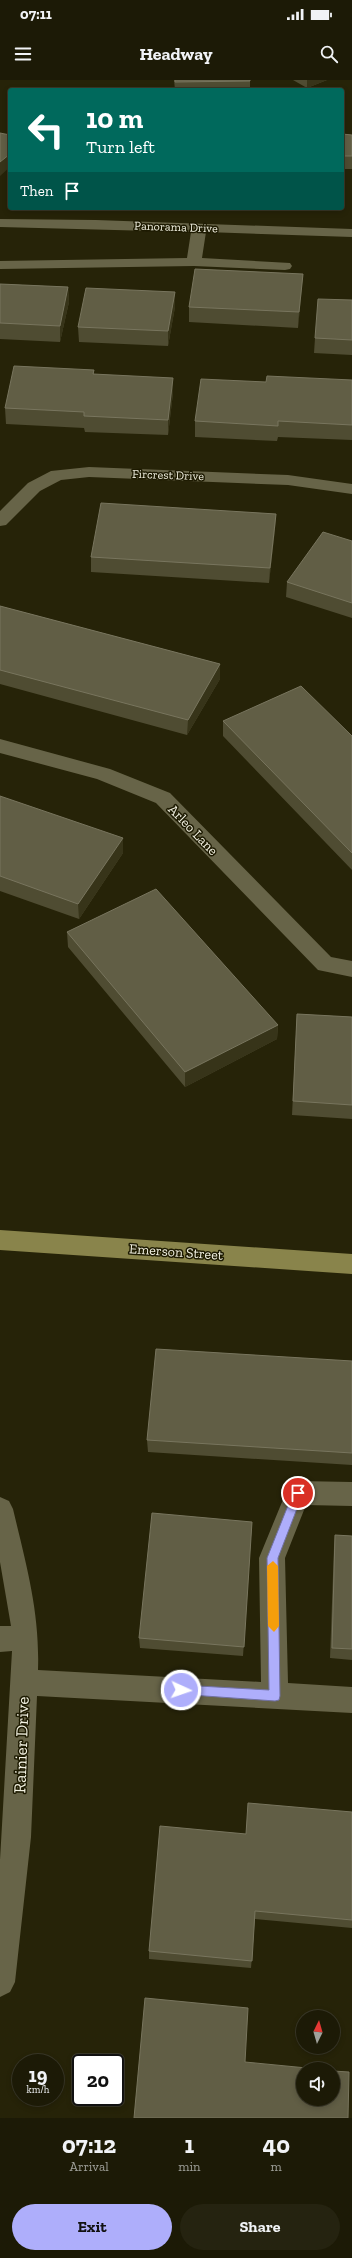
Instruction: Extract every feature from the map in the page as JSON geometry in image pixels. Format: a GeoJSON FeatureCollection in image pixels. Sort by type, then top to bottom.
{"type":"FeatureCollection","features":[{"type":"Feature","properties":{"kind":"main road","name":"Emerson Street"},"geometry":{"type":"LineString","coordinates":[[0,1240],[352,1264]]}},
{"type":"Feature","properties":{"kind":"street","name":"Panorama Drive"},"geometry":{"type":"LineString","coordinates":[[0,223],[199,227],[351,235]]}},
{"type":"Feature","properties":{"kind":"street"},"geometry":{"type":"LineString","coordinates":[[194,262],[199,227]]}},
{"type":"Feature","properties":{"kind":"street"},"geometry":{"type":"LineString","coordinates":[[0,265],[194,262],[285,266]]}},
{"type":"Feature","properties":{"kind":"street","name":"Fircrest Drive"},"geometry":{"type":"LineString","coordinates":[[0,521],[34,487],[57,475],[89,472],[288,480],[352,489]]}},
{"type":"Feature","properties":{"kind":"street","name":"Arleo Lane"},"geometry":{"type":"LineString","coordinates":[[0,746],[143,788],[163,798],[325,964],[352,969]]}},
{"type":"Feature","properties":{"kind":"street"},"geometry":{"type":"LineString","coordinates":[[275,1696],[272,1558],[298,1493],[352,1494]]}},
{"type":"Feature","properties":{"kind":"street","name":"Rainier Drive"},"geometry":{"type":"LineString","coordinates":[[0,1509],[19,1587],[13,1639],[24,1682],[17,1837],[0,1982]]}},
{"type":"Feature","properties":{"kind":"street"},"geometry":{"type":"LineString","coordinates":[[24,1682],[352,1700]]}},
{"type":"Feature","properties":{"kind":"building"},"geometry":{"type":"Polygon","coordinates":[[[175,80],[250,80],[250,81],[175,82],[175,80]]]}},
{"type":"Feature","properties":{"kind":"building"},"geometry":{"type":"Polygon","coordinates":[[[0,133],[8,135],[8,156],[0,162],[0,133]]]}},
{"type":"Feature","properties":{"kind":"building"},"geometry":{"type":"Polygon","coordinates":[[[344,134],[352,135],[352,156],[344,156],[344,134]]]}},
{"type":"Feature","properties":{"kind":"building"},"geometry":{"type":"Polygon","coordinates":[[[195,269],[303,274],[299,312],[189,307],[195,269]]]}},
{"type":"Feature","properties":{"kind":"building"},"geometry":{"type":"Polygon","coordinates":[[[0,284],[68,287],[60,326],[0,323],[0,284]]]}},
{"type":"Feature","properties":{"kind":"building"},"geometry":{"type":"Polygon","coordinates":[[[86,288],[175,292],[168,331],[78,327],[86,288]]]}},
{"type":"Feature","properties":{"kind":"building"},"geometry":{"type":"Polygon","coordinates":[[[318,299],[352,300],[352,340],[315,338],[318,299]]]}},
{"type":"Feature","properties":{"kind":"building"},"geometry":{"type":"Polygon","coordinates":[[[14,366],[94,370],[93,374],[173,378],[168,420],[84,416],[84,412],[5,408],[14,366]]]}},
{"type":"Feature","properties":{"kind":"building"},"geometry":{"type":"Polygon","coordinates":[[[267,376],[352,380],[352,425],[278,421],[278,426],[195,421],[201,379],[266,382],[267,376]]]}},
{"type":"Feature","properties":{"kind":"building"},"geometry":{"type":"Polygon","coordinates":[[[101,503],[276,514],[270,568],[91,557],[101,503]]]}},
{"type":"Feature","properties":{"kind":"building"},"geometry":{"type":"Polygon","coordinates":[[[323,532],[352,541],[352,603],[287,582],[323,532]]]}},
{"type":"Feature","properties":{"kind":"building"},"geometry":{"type":"Polygon","coordinates":[[[0,606],[220,664],[188,720],[0,670],[0,606]]]}},
{"type":"Feature","properties":{"kind":"building"},"geometry":{"type":"Polygon","coordinates":[[[301,686],[352,736],[352,853],[223,721],[301,686]]]}},
{"type":"Feature","properties":{"kind":"building"},"geometry":{"type":"Polygon","coordinates":[[[0,796],[123,838],[78,904],[0,876],[0,796]]]}},
{"type":"Feature","properties":{"kind":"building"},"geometry":{"type":"Polygon","coordinates":[[[156,889],[278,1025],[185,1072],[67,932],[156,889]]]}},
{"type":"Feature","properties":{"kind":"building"},"geometry":{"type":"Polygon","coordinates":[[[297,1014],[352,1017],[352,1105],[293,1101],[297,1014]]]}},
{"type":"Feature","properties":{"kind":"building"},"geometry":{"type":"Polygon","coordinates":[[[156,1349],[352,1361],[352,1453],[147,1440],[156,1349]]]}},
{"type":"Feature","properties":{"kind":"building"},"geometry":{"type":"Polygon","coordinates":[[[152,1513],[252,1522],[244,1647],[139,1638],[152,1513]]]}},
{"type":"Feature","properties":{"kind":"building"},"geometry":{"type":"Polygon","coordinates":[[[335,1535],[352,1536],[352,1649],[332,1648],[335,1535]]]}},
{"type":"Feature","properties":{"kind":"building"},"geometry":{"type":"Polygon","coordinates":[[[248,1803],[352,1812],[352,1920],[255,1911],[252,1961],[149,1951],[160,1826],[246,1834],[248,1803]]]}},
{"type":"Feature","properties":{"kind":"building"},"geometry":{"type":"Polygon","coordinates":[[[145,1998],[248,2008],[245,2062],[296,2067],[296,2106],[340,2106],[340,2071],[349,2072],[348,2118],[134,2118],[145,1998]]]}},
{"type":"Feature","properties":{"kind":"slow traffic"},"geometry":{"type":"LineString","coordinates":[[273,1566],[274,1626]]}},
{"type":"Feature","properties":{"kind":"route"},"geometry":{"type":"LineString","coordinates":[[181,1690],[275,1696],[272,1558],[298,1493]]}}]}
